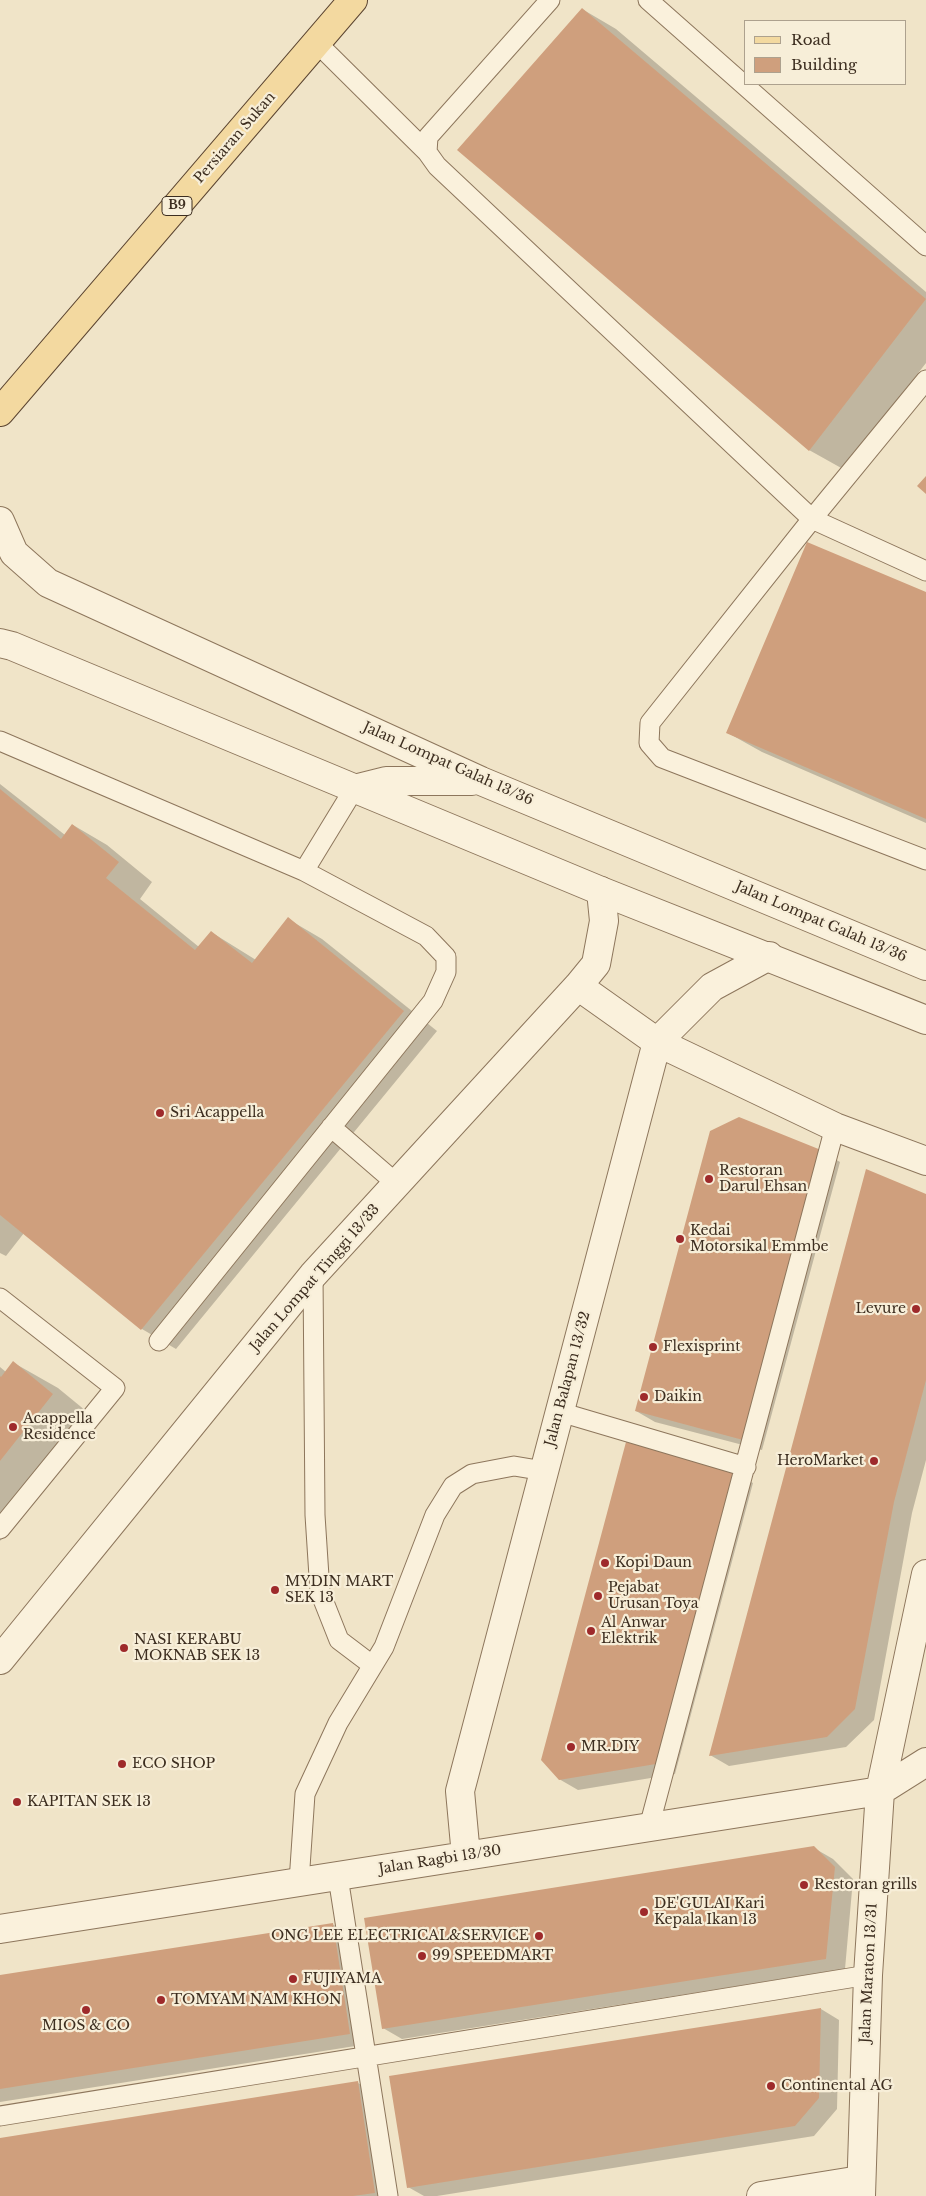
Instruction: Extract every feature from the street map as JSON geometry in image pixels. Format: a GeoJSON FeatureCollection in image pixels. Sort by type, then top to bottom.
{"type":"FeatureCollection","features":[{"type":"Feature","properties":{"kind":"main road","name":"Persiaran Sukan"},"geometry":{"type":"LineString","coordinates":[[0,412],[353,0]]}},
{"type":"Feature","properties":{"kind":"street","name":"Jalan Lompat Galah 13/36"},"geometry":{"type":"LineString","coordinates":[[0,520],[14,553],[48,583],[481,781],[926,966]]}},
{"type":"Feature","properties":{"kind":"street"},"geometry":{"type":"LineString","coordinates":[[0,643],[22,650],[602,891],[926,1020]]}},
{"type":"Feature","properties":{"kind":"street"},"geometry":{"type":"LineString","coordinates":[[354,789],[386,781],[481,781]]}},
{"type":"Feature","properties":{"kind":"street","name":"Jalan Lompat Tinggi 13/33"},"geometry":{"type":"LineString","coordinates":[[0,1660],[313,1275],[398,1184],[596,964],[604,921],[602,891]]}},
{"type":"Feature","properties":{"kind":"street"},"geometry":{"type":"LineString","coordinates":[[657,1042],[712,987],[769,956]]}},
{"type":"Feature","properties":{"kind":"street"},"geometry":{"type":"LineString","coordinates":[[578,986],[657,1042],[836,1127],[926,1161]]}},
{"type":"Feature","properties":{"kind":"street","name":"Jalan Balapan 13/32"},"geometry":{"type":"LineString","coordinates":[[466,1856],[460,1791],[657,1042]]}},
{"type":"Feature","properties":{"kind":"street","name":"Jalan Maraton 13/31"},"geometry":{"type":"LineString","coordinates":[[861,2188],[868,1975],[880,1791],[926,1574]]}},
{"type":"Feature","properties":{"kind":"street"},"geometry":{"type":"LineString","coordinates":[[880,1791],[926,1762]]}},
{"type":"Feature","properties":{"kind":"street","name":"Jalan Ragbi 13/30"},"geometry":{"type":"LineString","coordinates":[[0,1929],[880,1791]]}},
{"type":"Feature","properties":{"kind":"street"},"geometry":{"type":"LineString","coordinates":[[761,2196],[861,2188]]}},
{"type":"Feature","properties":{"kind":"lane"},"geometry":{"type":"LineString","coordinates":[[427,152],[428,137],[550,0]]}},
{"type":"Feature","properties":{"kind":"lane"},"geometry":{"type":"LineString","coordinates":[[648,0],[744,85]]}},
{"type":"Feature","properties":{"kind":"lane"},"geometry":{"type":"LineString","coordinates":[[316,43],[427,152],[437,166],[812,519],[926,571]]}},
{"type":"Feature","properties":{"kind":"lane"},"geometry":{"type":"LineString","coordinates":[[744,85],[926,246]]}},
{"type":"Feature","properties":{"kind":"lane"},"geometry":{"type":"LineString","coordinates":[[926,380],[812,519],[650,723],[649,743],[662,758],[926,860]]}},
{"type":"Feature","properties":{"kind":"lane"},"geometry":{"type":"LineString","coordinates":[[0,741],[304,871],[426,936],[446,957],[446,972],[434,1001],[159,1341]]}},
{"type":"Feature","properties":{"kind":"lane"},"geometry":{"type":"LineString","coordinates":[[304,871],[354,789]]}},
{"type":"Feature","properties":{"kind":"lane"},"geometry":{"type":"LineString","coordinates":[[331,1127],[398,1184]]}},
{"type":"Feature","properties":{"kind":"lane"},"geometry":{"type":"LineString","coordinates":[[649,1827],[836,1127]]}},
{"type":"Feature","properties":{"kind":"lane"},"geometry":{"type":"LineString","coordinates":[[313,1275],[315,1515],[320,1592],[339,1640],[372,1665]]}},
{"type":"Feature","properties":{"kind":"lane"},"geometry":{"type":"LineString","coordinates":[[0,1298],[114,1388],[0,1529]]}},
{"type":"Feature","properties":{"kind":"lane"},"geometry":{"type":"LineString","coordinates":[[560,1412],[746,1467]]}},
{"type":"Feature","properties":{"kind":"lane"},"geometry":{"type":"LineString","coordinates":[[298,1882],[305,1794],[338,1723],[384,1647],[435,1515],[453,1486],[472,1474],[514,1466],[544,1471]]}},
{"type":"Feature","properties":{"kind":"lane"},"geometry":{"type":"LineString","coordinates":[[338,1877],[388,2196]]}},
{"type":"Feature","properties":{"kind":"lane"},"geometry":{"type":"LineString","coordinates":[[0,2116],[868,1975]]}},
{"type":"Feature","properties":{"kind":"building"},"geometry":{"type":"Polygon","coordinates":[[[582,8],[926,299],[809,451],[457,150],[582,8]]]}},
{"type":"Feature","properties":{"kind":"building"},"geometry":{"type":"Polygon","coordinates":[[[926,476],[926,494],[917,486],[926,476]]]}},
{"type":"Feature","properties":{"kind":"building"},"geometry":{"type":"Polygon","coordinates":[[[807,542],[926,592],[926,819],[726,733],[807,542]]]}},
{"type":"Feature","properties":{"kind":"building","name":"Sri Acappella"},"geometry":{"type":"Polygon","coordinates":[[[0,789],[61,839],[72,824],[119,862],[106,878],[195,950],[211,931],[252,963],[288,917],[404,1011],[141,1330],[0,1215],[0,789]]]}},
{"type":"Feature","properties":{"kind":"building"},"geometry":{"type":"Polygon","coordinates":[[[739,1117],[821,1150],[743,1440],[635,1411],[710,1131],[739,1117]]]}},
{"type":"Feature","properties":{"kind":"building"},"geometry":{"type":"Polygon","coordinates":[[[866,1169],[926,1194],[926,1380],[894,1502],[855,1709],[827,1737],[709,1756],[866,1169]]]}},
{"type":"Feature","properties":{"kind":"building","name":"Acappella Residence"},"geometry":{"type":"Polygon","coordinates":[[[13,1361],[53,1394],[0,1461],[0,1376],[13,1361]]]}},
{"type":"Feature","properties":{"kind":"building"},"geometry":{"type":"Polygon","coordinates":[[[626,1442],[735,1471],[656,1764],[559,1780],[541,1760],[626,1442]]]}},
{"type":"Feature","properties":{"kind":"building"},"geometry":{"type":"Polygon","coordinates":[[[814,1846],[835,1867],[826,1959],[382,2029],[364,1918],[814,1846]]]}},
{"type":"Feature","properties":{"kind":"building"},"geometry":{"type":"Polygon","coordinates":[[[333,1923],[350,2034],[0,2089],[0,1975],[333,1923]]]}},
{"type":"Feature","properties":{"kind":"building"},"geometry":{"type":"Polygon","coordinates":[[[821,2008],[819,2098],[795,2126],[407,2188],[389,2076],[821,2008]]]}},
{"type":"Feature","properties":{"kind":"building"},"geometry":{"type":"Polygon","coordinates":[[[358,2081],[375,2193],[353,2196],[0,2196],[0,2138],[358,2081]]]}},
{"type":"Feature","properties":{"kind":"place","name":"Sri Acappella"},"geometry":{"type":"Point","coordinates":[160,1113]}},
{"type":"Feature","properties":{"kind":"place","name":"Restoran Darul Ehsan"},"geometry":{"type":"Point","coordinates":[709,1179]}},
{"type":"Feature","properties":{"kind":"place","name":"Kedai Motorsikal Emmbe"},"geometry":{"type":"Point","coordinates":[680,1239]}},
{"type":"Feature","properties":{"kind":"place","name":"Levure"},"geometry":{"type":"Point","coordinates":[916,1309]}},
{"type":"Feature","properties":{"kind":"place","name":"Flexisprint"},"geometry":{"type":"Point","coordinates":[653,1347]}},
{"type":"Feature","properties":{"kind":"place","name":"Daikin"},"geometry":{"type":"Point","coordinates":[644,1397]}},
{"type":"Feature","properties":{"kind":"place","name":"Acappella Residence"},"geometry":{"type":"Point","coordinates":[13,1427]}},
{"type":"Feature","properties":{"kind":"place","name":"HeroMarket"},"geometry":{"type":"Point","coordinates":[874,1461]}},
{"type":"Feature","properties":{"kind":"place","name":"Kopi Daun"},"geometry":{"type":"Point","coordinates":[605,1563]}},
{"type":"Feature","properties":{"kind":"place","name":"MYDIN MART SEK 13"},"geometry":{"type":"Point","coordinates":[275,1590]}},
{"type":"Feature","properties":{"kind":"place","name":"Pejabat Urusan Toya"},"geometry":{"type":"Point","coordinates":[598,1596]}},
{"type":"Feature","properties":{"kind":"place","name":"Al Anwar Elektrik"},"geometry":{"type":"Point","coordinates":[591,1631]}},
{"type":"Feature","properties":{"kind":"place","name":"NASI KERABU MOKNAB SEK 13"},"geometry":{"type":"Point","coordinates":[124,1648]}},
{"type":"Feature","properties":{"kind":"place","name":"MR.DIY"},"geometry":{"type":"Point","coordinates":[571,1747]}},
{"type":"Feature","properties":{"kind":"place","name":"ECO SHOP"},"geometry":{"type":"Point","coordinates":[122,1764]}},
{"type":"Feature","properties":{"kind":"place","name":"KAPITAN SEK 13"},"geometry":{"type":"Point","coordinates":[17,1802]}},
{"type":"Feature","properties":{"kind":"place","name":"Restoran grills"},"geometry":{"type":"Point","coordinates":[804,1885]}},
{"type":"Feature","properties":{"kind":"place","name":"DE'GULAI Kari Kepala Ikan 13"},"geometry":{"type":"Point","coordinates":[644,1912]}},
{"type":"Feature","properties":{"kind":"place","name":"ONG LEE ELECTRICAL&SERVICE"},"geometry":{"type":"Point","coordinates":[539,1936]}},
{"type":"Feature","properties":{"kind":"place","name":"99 SPEEDMART"},"geometry":{"type":"Point","coordinates":[422,1956]}},
{"type":"Feature","properties":{"kind":"place","name":"FUJIYAMA"},"geometry":{"type":"Point","coordinates":[293,1979]}},
{"type":"Feature","properties":{"kind":"place","name":"TOMYAM NAM KHON"},"geometry":{"type":"Point","coordinates":[161,2000]}},
{"type":"Feature","properties":{"kind":"place","name":"MIOS & CO"},"geometry":{"type":"Point","coordinates":[86,2010]}},
{"type":"Feature","properties":{"kind":"place","name":"Continental AG"},"geometry":{"type":"Point","coordinates":[771,2086]}}]}
